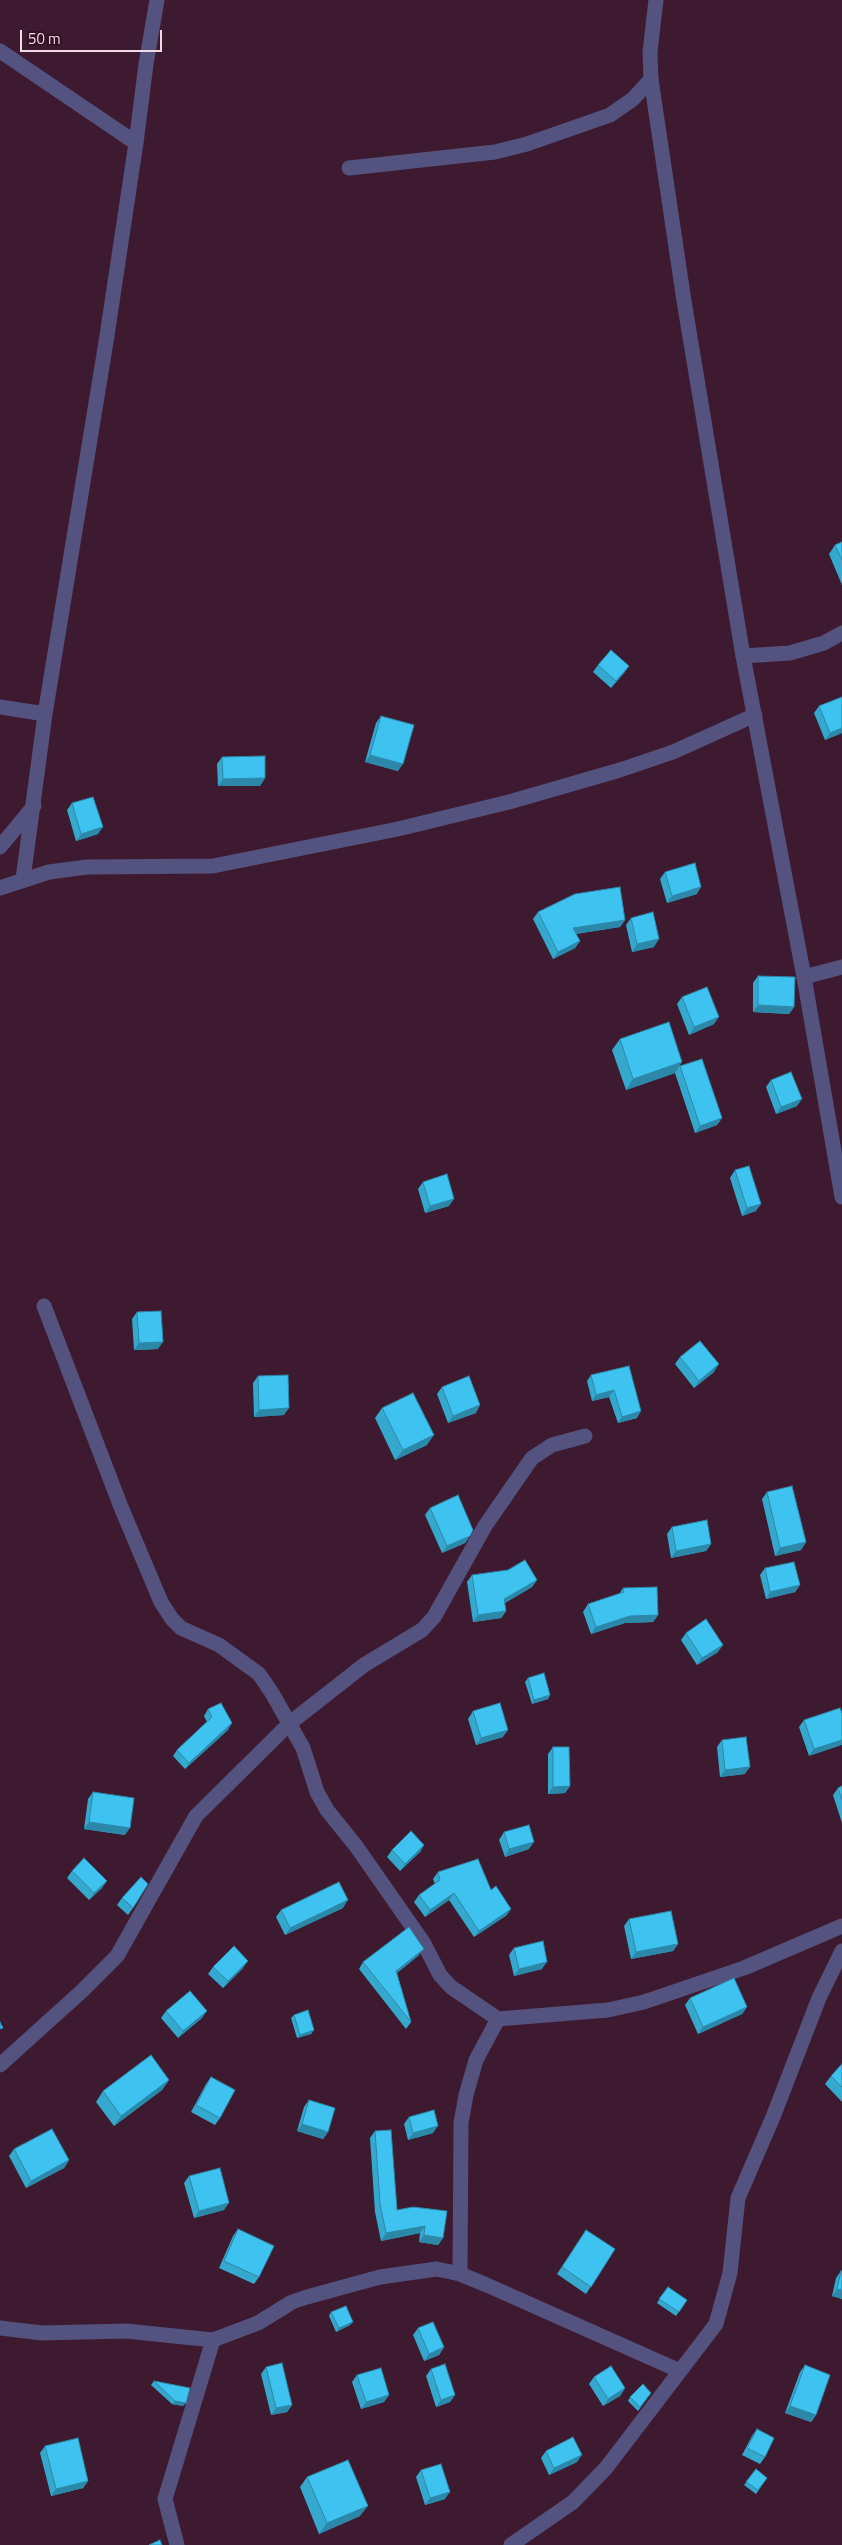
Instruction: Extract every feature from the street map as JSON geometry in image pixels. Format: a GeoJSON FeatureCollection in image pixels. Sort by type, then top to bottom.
{"type":"FeatureCollection","features":[{"type":"Feature","properties":{"kind":"street"},"geometry":{"type":"LineString","coordinates":[[23,879],[45,714],[157,0]]}},
{"type":"Feature","properties":{"kind":"street"},"geometry":{"type":"LineString","coordinates":[[656,0],[650,52],[651,80],[686,310],[743,656],[804,977],[842,1197]]}},
{"type":"Feature","properties":{"kind":"street"},"geometry":{"type":"LineString","coordinates":[[0,52],[136,143]]}},
{"type":"Feature","properties":{"kind":"street"},"geometry":{"type":"LineString","coordinates":[[349,168],[486,153],[527,144],[610,115],[633,99],[651,80]]}},
{"type":"Feature","properties":{"kind":"street"},"geometry":{"type":"LineString","coordinates":[[743,656],[790,653],[824,643],[842,633]]}},
{"type":"Feature","properties":{"kind":"street"},"geometry":{"type":"LineString","coordinates":[[0,707],[45,714]]}},
{"type":"Feature","properties":{"kind":"street"},"geometry":{"type":"LineString","coordinates":[[0,888],[49,872],[104,865],[213,866],[398,829],[509,802],[620,770],[681,749],[755,715]]}},
{"type":"Feature","properties":{"kind":"street"},"geometry":{"type":"LineString","coordinates":[[0,848],[34,805]]}},
{"type":"Feature","properties":{"kind":"street"},"geometry":{"type":"LineString","coordinates":[[804,977],[842,966]]}},
{"type":"Feature","properties":{"kind":"street"},"geometry":{"type":"LineString","coordinates":[[44,1306],[121,1507],[162,1602],[172,1619],[181,1628],[219,1646],[259,1674],[290,1723],[303,1748],[317,1792],[327,1810],[356,1846],[406,1916],[440,1975],[450,1987],[498,2019],[608,2010],[644,2002],[744,1968],[842,1926]]}},
{"type":"Feature","properties":{"kind":"street"},"geometry":{"type":"LineString","coordinates":[[0,2065],[82,1991],[117,1956],[196,1816],[290,1723],[364,1665],[422,1630],[434,1617],[485,1526],[532,1458],[552,1445],[585,1436]]}},
{"type":"Feature","properties":{"kind":"street"},"geometry":{"type":"LineString","coordinates":[[512,2545],[573,2502],[606,2468],[716,2324],[730,2273],[738,2198],[773,2117],[819,1998],[842,1951]]}},
{"type":"Feature","properties":{"kind":"street"},"geometry":{"type":"LineString","coordinates":[[460,2274],[461,2122],[476,2060],[498,2019]]}},
{"type":"Feature","properties":{"kind":"street"},"geometry":{"type":"LineString","coordinates":[[0,2328],[42,2333],[126,2331],[214,2340],[258,2323],[292,2302],[380,2277],[438,2269],[460,2274],[621,2343],[680,2372]]}},
{"type":"Feature","properties":{"kind":"street"},"geometry":{"type":"LineString","coordinates":[[177,2545],[165,2499],[214,2340]]}},
{"type":"Feature","properties":{"kind":"building"},"geometry":{"type":"Polygon","coordinates":[[[842,542],[842,560],[835,545],[842,542]]]}},
{"type":"Feature","properties":{"kind":"building"},"geometry":{"type":"Polygon","coordinates":[[[611,650],[629,666],[616,681],[598,665],[611,650]]]}},
{"type":"Feature","properties":{"kind":"building"},"geometry":{"type":"Polygon","coordinates":[[[842,697],[842,728],[830,733],[819,706],[842,697]]]}},
{"type":"Feature","properties":{"kind":"building"},"geometry":{"type":"Polygon","coordinates":[[[381,716],[414,725],[403,764],[370,755],[381,716]]]}},
{"type":"Feature","properties":{"kind":"building"},"geometry":{"type":"Polygon","coordinates":[[[265,756],[265,778],[223,779],[222,757],[265,756]]]}},
{"type":"Feature","properties":{"kind":"building"},"geometry":{"type":"Polygon","coordinates":[[[93,797],[103,827],[81,834],[72,803],[93,797]]]}},
{"type":"Feature","properties":{"kind":"building"},"geometry":{"type":"Polygon","coordinates":[[[695,863],[701,887],[672,896],[665,872],[695,863]]]}},
{"type":"Feature","properties":{"kind":"building"},"geometry":{"type":"Polygon","coordinates":[[[620,887],[625,920],[573,928],[580,941],[558,952],[538,912],[575,894],[620,887]]]}},
{"type":"Feature","properties":{"kind":"building"},"geometry":{"type":"Polygon","coordinates":[[[653,912],[659,939],[637,944],[631,918],[653,912]]]}},
{"type":"Feature","properties":{"kind":"building"},"geometry":{"type":"Polygon","coordinates":[[[758,976],[795,977],[794,1007],[758,1005],[758,976]]]}},
{"type":"Feature","properties":{"kind":"building"},"geometry":{"type":"Polygon","coordinates":[[[707,987],[719,1017],[694,1027],[682,997],[707,987]]]}},
{"type":"Feature","properties":{"kind":"building"},"geometry":{"type":"Polygon","coordinates":[[[669,1022],[682,1062],[633,1079],[620,1039],[669,1022]]]}},
{"type":"Feature","properties":{"kind":"building"},"geometry":{"type":"Polygon","coordinates":[[[702,1059],[722,1118],[700,1126],[680,1066],[702,1059]]]}},
{"type":"Feature","properties":{"kind":"building"},"geometry":{"type":"Polygon","coordinates":[[[791,1072],[802,1099],[781,1107],[771,1080],[791,1072]]]}},
{"type":"Feature","properties":{"kind":"building"},"geometry":{"type":"Polygon","coordinates":[[[749,1166],[761,1204],[747,1208],[735,1170],[749,1166]]]}},
{"type":"Feature","properties":{"kind":"building"},"geometry":{"type":"Polygon","coordinates":[[[447,1174],[454,1199],[430,1206],[423,1182],[447,1174]]]}},
{"type":"Feature","properties":{"kind":"building"},"geometry":{"type":"Polygon","coordinates":[[[161,1311],[163,1342],[139,1343],[137,1312],[161,1311]]]}},
{"type":"Feature","properties":{"kind":"building"},"geometry":{"type":"Polygon","coordinates":[[[700,1341],[719,1364],[699,1381],[680,1357],[700,1341]]]}},
{"type":"Feature","properties":{"kind":"building"},"geometry":{"type":"Polygon","coordinates":[[[629,1366],[641,1411],[622,1417],[614,1390],[596,1395],[591,1375],[629,1366]]]}},
{"type":"Feature","properties":{"kind":"building"},"geometry":{"type":"Polygon","coordinates":[[[288,1375],[289,1408],[259,1410],[258,1376],[288,1375]]]}},
{"type":"Feature","properties":{"kind":"building"},"geometry":{"type":"Polygon","coordinates":[[[469,1376],[480,1405],[453,1416],[442,1387],[469,1376]]]}},
{"type":"Feature","properties":{"kind":"building"},"geometry":{"type":"Polygon","coordinates":[[[413,1393],[434,1435],[403,1450],[382,1408],[413,1393]]]}},
{"type":"Feature","properties":{"kind":"building"},"geometry":{"type":"Polygon","coordinates":[[[792,1486],[806,1542],[780,1548],[767,1492],[792,1486]]]}},
{"type":"Feature","properties":{"kind":"building"},"geometry":{"type":"Polygon","coordinates":[[[458,1495],[473,1530],[470,1536],[447,1546],[430,1508],[458,1495]]]}},
{"type":"Feature","properties":{"kind":"building"},"geometry":{"type":"Polygon","coordinates":[[[707,1520],[711,1544],[676,1551],[672,1527],[707,1520]]]}},
{"type":"Feature","properties":{"kind":"building"},"geometry":{"type":"Polygon","coordinates":[[[525,1560],[537,1580],[504,1599],[506,1611],[478,1615],[472,1575],[508,1570],[525,1560]]]}},
{"type":"Feature","properties":{"kind":"building"},"geometry":{"type":"Polygon","coordinates":[[[794,1562],[800,1585],[770,1592],[765,1568],[794,1562]]]}},
{"type":"Feature","properties":{"kind":"building"},"geometry":{"type":"Polygon","coordinates":[[[657,1587],[658,1615],[630,1616],[596,1627],[588,1604],[624,1592],[623,1588],[657,1587]]]}},
{"type":"Feature","properties":{"kind":"building"},"geometry":{"type":"Polygon","coordinates":[[[706,1619],[723,1645],[702,1658],[686,1633],[706,1619]]]}},
{"type":"Feature","properties":{"kind":"building"},"geometry":{"type":"Polygon","coordinates":[[[544,1673],[550,1695],[534,1700],[528,1678],[544,1673]]]}},
{"type":"Feature","properties":{"kind":"building"},"geometry":{"type":"Polygon","coordinates":[[[221,1703],[232,1723],[189,1763],[177,1750],[212,1717],[208,1709],[221,1703]]]}},
{"type":"Feature","properties":{"kind":"building"},"geometry":{"type":"Polygon","coordinates":[[[500,1703],[508,1730],[481,1738],[473,1711],[500,1703]]]}},
{"type":"Feature","properties":{"kind":"building"},"geometry":{"type":"Polygon","coordinates":[[[840,1708],[842,1713],[842,1740],[814,1749],[804,1720],[840,1708]]]}},
{"type":"Feature","properties":{"kind":"building"},"geometry":{"type":"Polygon","coordinates":[[[746,1737],[750,1767],[725,1770],[722,1740],[746,1737]]]}},
{"type":"Feature","properties":{"kind":"building"},"geometry":{"type":"Polygon","coordinates":[[[553,1747],[569,1747],[570,1786],[553,1787],[553,1747]]]}},
{"type":"Feature","properties":{"kind":"building"},"geometry":{"type":"Polygon","coordinates":[[[842,1786],[842,1800],[838,1788],[842,1786]]]}},
{"type":"Feature","properties":{"kind":"building"},"geometry":{"type":"Polygon","coordinates":[[[93,1792],[134,1798],[130,1828],[89,1822],[93,1792]]]}},
{"type":"Feature","properties":{"kind":"building"},"geometry":{"type":"Polygon","coordinates":[[[529,1825],[534,1842],[509,1849],[504,1832],[529,1825]]]}},
{"type":"Feature","properties":{"kind":"building"},"geometry":{"type":"Polygon","coordinates":[[[411,1831],[424,1845],[405,1864],[392,1850],[411,1831]]]}},
{"type":"Feature","properties":{"kind":"building"},"geometry":{"type":"Polygon","coordinates":[[[84,1858],[107,1881],[94,1893],[72,1871],[84,1858]]]}},
{"type":"Feature","properties":{"kind":"building"},"geometry":{"type":"Polygon","coordinates":[[[478,1859],[491,1890],[496,1886],[511,1909],[479,1931],[454,1893],[430,1910],[419,1895],[440,1880],[438,1872],[478,1859]]]}},
{"type":"Feature","properties":{"kind":"building"},"geometry":{"type":"Polygon","coordinates":[[[141,1877],[148,1884],[133,1908],[122,1898],[141,1877]]]}},
{"type":"Feature","properties":{"kind":"building"},"geometry":{"type":"Polygon","coordinates":[[[339,1882],[348,1900],[290,1928],[281,1910],[339,1882]]]}},
{"type":"Feature","properties":{"kind":"building"},"geometry":{"type":"Polygon","coordinates":[[[671,1911],[678,1944],[636,1952],[629,1919],[671,1911]]]}},
{"type":"Feature","properties":{"kind":"building"},"geometry":{"type":"Polygon","coordinates":[[[409,1927],[424,1949],[396,1971],[411,2022],[363,1962],[409,1927]]]}},
{"type":"Feature","properties":{"kind":"building"},"geometry":{"type":"Polygon","coordinates":[[[543,1941],[547,1962],[519,1969],[514,1948],[543,1941]]]}},
{"type":"Feature","properties":{"kind":"building"},"geometry":{"type":"Polygon","coordinates":[[[234,1946],[248,1961],[228,1981],[213,1967],[234,1946]]]}},
{"type":"Feature","properties":{"kind":"building"},"geometry":{"type":"Polygon","coordinates":[[[734,1978],[747,2007],[703,2027],[690,1998],[734,1978]]]}},
{"type":"Feature","properties":{"kind":"building"},"geometry":{"type":"Polygon","coordinates":[[[190,1991],[207,2011],[183,2031],[166,2011],[190,1991]]]}},
{"type":"Feature","properties":{"kind":"building"},"geometry":{"type":"Polygon","coordinates":[[[308,2010],[314,2030],[300,2035],[294,2015],[308,2010]]]}},
{"type":"Feature","properties":{"kind":"building"},"geometry":{"type":"Polygon","coordinates":[[[151,2055],[169,2080],[121,2116],[103,2091],[151,2055]]]}},
{"type":"Feature","properties":{"kind":"building"},"geometry":{"type":"Polygon","coordinates":[[[842,2064],[842,2087],[831,2076],[842,2064]]]}},
{"type":"Feature","properties":{"kind":"building"},"geometry":{"type":"Polygon","coordinates":[[[211,2077],[235,2090],[220,2118],[196,2105],[211,2077]]]}},
{"type":"Feature","properties":{"kind":"building"},"geometry":{"type":"Polygon","coordinates":[[[309,2100],[335,2108],[328,2132],[302,2124],[309,2100]]]}},
{"type":"Feature","properties":{"kind":"building"},"geometry":{"type":"Polygon","coordinates":[[[434,2110],[438,2126],[413,2133],[409,2117],[434,2110]]]}},
{"type":"Feature","properties":{"kind":"building"},"geometry":{"type":"Polygon","coordinates":[[[52,2129],[69,2160],[31,2181],[14,2149],[52,2129]]]}},
{"type":"Feature","properties":{"kind":"building"},"geometry":{"type":"Polygon","coordinates":[[[391,2130],[397,2210],[413,2207],[447,2211],[443,2238],[424,2235],[425,2226],[386,2233],[380,2204],[375,2131],[391,2130]]]}},
{"type":"Feature","properties":{"kind":"building"},"geometry":{"type":"Polygon","coordinates":[[[220,2168],[229,2203],[199,2211],[189,2176],[220,2168]]]}},
{"type":"Feature","properties":{"kind":"building"},"geometry":{"type":"Polygon","coordinates":[[[238,2229],[274,2246],[259,2277],[224,2261],[238,2229]]]}},
{"type":"Feature","properties":{"kind":"building"},"geometry":{"type":"Polygon","coordinates":[[[586,2230],[615,2249],[591,2287],[562,2267],[586,2230]]]}},
{"type":"Feature","properties":{"kind":"building"},"geometry":{"type":"Polygon","coordinates":[[[842,2271],[842,2290],[837,2289],[842,2271]]]}},
{"type":"Feature","properties":{"kind":"building"},"geometry":{"type":"Polygon","coordinates":[[[668,2287],[687,2300],[679,2312],[659,2299],[668,2287]]]}},
{"type":"Feature","properties":{"kind":"building"},"geometry":{"type":"Polygon","coordinates":[[[346,2306],[353,2322],[339,2328],[331,2312],[346,2306]]]}},
{"type":"Feature","properties":{"kind":"building"},"geometry":{"type":"Polygon","coordinates":[[[433,2322],[444,2347],[429,2354],[418,2328],[433,2322]]]}},
{"type":"Feature","properties":{"kind":"building"},"geometry":{"type":"Polygon","coordinates":[[[282,2363],[292,2405],[276,2408],[266,2367],[282,2363]]]}},
{"type":"Feature","properties":{"kind":"building"},"geometry":{"type":"Polygon","coordinates":[[[445,2364],[455,2395],[441,2400],[431,2369],[445,2364]]]}},
{"type":"Feature","properties":{"kind":"building"},"geometry":{"type":"Polygon","coordinates":[[[805,2365],[830,2375],[816,2415],[790,2406],[805,2365]]]}},
{"type":"Feature","properties":{"kind":"building"},"geometry":{"type":"Polygon","coordinates":[[[611,2366],[625,2388],[608,2399],[594,2377],[611,2366]]]}},
{"type":"Feature","properties":{"kind":"building"},"geometry":{"type":"Polygon","coordinates":[[[381,2368],[389,2395],[366,2402],[357,2375],[381,2368]]]}},
{"type":"Feature","properties":{"kind":"building"},"geometry":{"type":"Polygon","coordinates":[[[154,2381],[190,2388],[186,2403],[175,2401],[154,2381]]]}},
{"type":"Feature","properties":{"kind":"building"},"geometry":{"type":"Polygon","coordinates":[[[643,2384],[651,2393],[640,2407],[630,2397],[643,2384]]]}},
{"type":"Feature","properties":{"kind":"building"},"geometry":{"type":"Polygon","coordinates":[[[757,2429],[774,2438],[765,2457],[747,2448],[757,2429]]]}},
{"type":"Feature","properties":{"kind":"building"},"geometry":{"type":"Polygon","coordinates":[[[573,2437],[582,2455],[554,2468],[546,2451],[573,2437]]]}},
{"type":"Feature","properties":{"kind":"building"},"geometry":{"type":"Polygon","coordinates":[[[78,2438],[88,2481],[56,2489],[45,2446],[78,2438]]]}},
{"type":"Feature","properties":{"kind":"building"},"geometry":{"type":"Polygon","coordinates":[[[348,2460],[368,2506],[327,2523],[307,2477],[348,2460]]]}},
{"type":"Feature","properties":{"kind":"building"},"geometry":{"type":"Polygon","coordinates":[[[441,2464],[450,2492],[430,2498],[421,2470],[441,2464]]]}},
{"type":"Feature","properties":{"kind":"building"},"geometry":{"type":"Polygon","coordinates":[[[756,2469],[767,2478],[758,2490],[746,2482],[756,2469]]]}},
{"type":"Feature","properties":{"kind":"building"},"geometry":{"type":"Polygon","coordinates":[[[160,2540],[162,2545],[149,2545],[160,2540]]]}}]}
